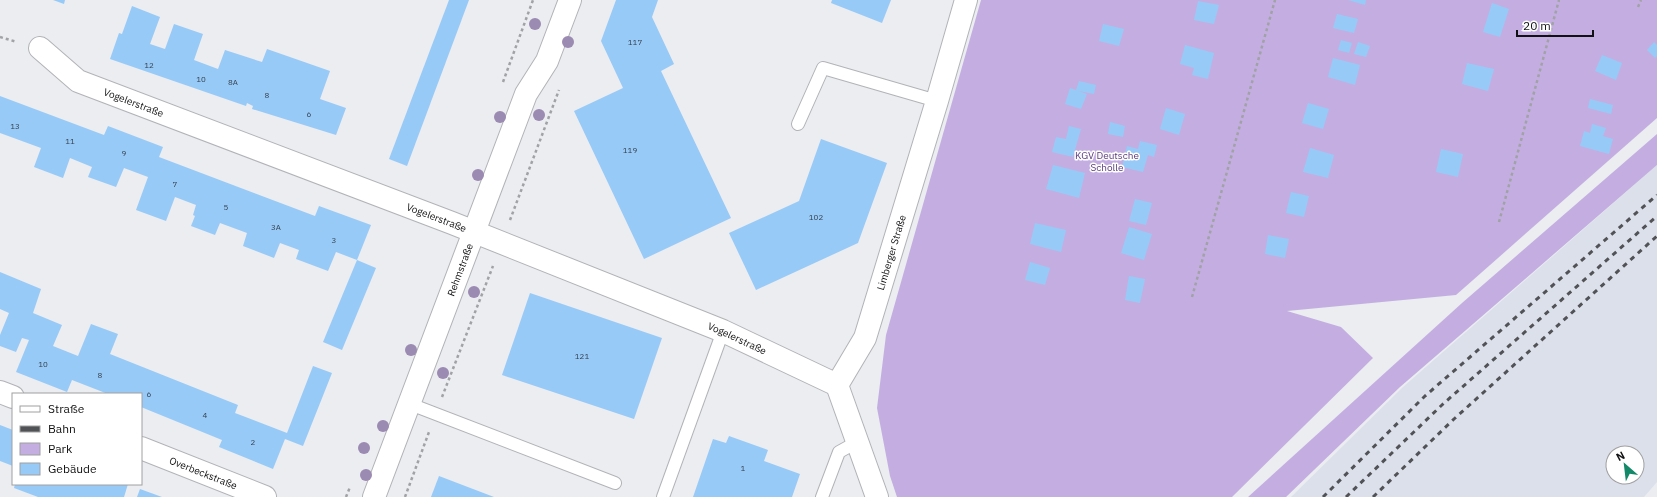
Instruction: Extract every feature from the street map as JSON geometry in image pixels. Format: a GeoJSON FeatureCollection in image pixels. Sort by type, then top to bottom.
{"type":"FeatureCollection","features":[{"type":"Feature","properties":{"kind":"street","name":"Rehmstraße"},"geometry":{"type":"LineString","coordinates":[[374,497],[526,94],[546,61],[570,0]]}},
{"type":"Feature","properties":{"kind":"street","name":"Limberger Straße"},"geometry":{"type":"LineString","coordinates":[[837,385],[866,338],[966,0]]}},
{"type":"Feature","properties":{"kind":"street","name":"Vogelerstraße"},"geometry":{"type":"LineString","coordinates":[[40,48],[78,81],[474,232],[723,331],[837,385]]}},
{"type":"Feature","properties":{"kind":"street"},"geometry":{"type":"LineString","coordinates":[[837,385],[877,497]]}},
{"type":"Feature","properties":{"kind":"street"},"geometry":{"type":"LineString","coordinates":[[0,392],[12,397]]}},
{"type":"Feature","properties":{"kind":"street","name":"Overbeckstraße"},"geometry":{"type":"LineString","coordinates":[[142,448],[265,497]]}},
{"type":"Feature","properties":{"kind":"lane"},"geometry":{"type":"LineString","coordinates":[[798,124],[823,68],[937,102]]}},
{"type":"Feature","properties":{"kind":"lane"},"geometry":{"type":"LineString","coordinates":[[663,497],[723,331]]}},
{"type":"Feature","properties":{"kind":"lane"},"geometry":{"type":"LineString","coordinates":[[410,404],[615,483]]}},
{"type":"Feature","properties":{"kind":"lane"},"geometry":{"type":"LineString","coordinates":[[822,497],[839,452],[857,442]]}},
{"type":"Feature","properties":{"kind":"path"},"geometry":{"type":"LineString","coordinates":[[1192,297],[1275,0]]}},
{"type":"Feature","properties":{"kind":"path"},"geometry":{"type":"LineString","coordinates":[[1499,222],[1559,0]]}},
{"type":"Feature","properties":{"kind":"path"},"geometry":{"type":"LineString","coordinates":[[1638,8],[1640,0]]}},
{"type":"Feature","properties":{"kind":"shaded area"},"geometry":{"type":"Polygon","coordinates":[[[1657,165],[1657,482],[1644,497],[1291,497],[1403,387],[1657,165]]]}},
{"type":"Feature","properties":{"kind":"green space","name":"KGV Deutsche Scholle"},"geometry":{"type":"Polygon","coordinates":[[[981,0],[1657,0],[1657,118],[1456,295],[1287,311],[1341,327],[1373,358],[1232,497],[897,497],[890,476],[877,408],[886,335],[981,0]]]}},
{"type":"Feature","properties":{"kind":"green space"},"geometry":{"type":"Polygon","coordinates":[[[1657,134],[1657,165],[1400,387],[1286,497],[1248,497],[1462,303],[1657,134]]]}},
{"type":"Feature","properties":{"kind":"building"},"geometry":{"type":"Polygon","coordinates":[[[53,0],[65,0],[64,4],[53,0]]]}},
{"type":"Feature","properties":{"kind":"building"},"geometry":{"type":"Polygon","coordinates":[[[449,0],[469,0],[407,166],[389,159],[449,0]]]}},
{"type":"Feature","properties":{"kind":"building"},"geometry":{"type":"Polygon","coordinates":[[[616,0],[658,0],[652,17],[674,64],[661,71],[731,218],[644,259],[574,111],[623,88],[601,41],[616,0]]]}},
{"type":"Feature","properties":{"kind":"building"},"geometry":{"type":"Polygon","coordinates":[[[832,0],[891,0],[882,23],[831,3],[832,0]]]}},
{"type":"Feature","properties":{"kind":"building"},"geometry":{"type":"Polygon","coordinates":[[[1348,0],[1366,0],[1365,5],[1348,0]]]}},
{"type":"Feature","properties":{"kind":"building"},"geometry":{"type":"Polygon","coordinates":[[[1198,1],[1219,5],[1214,24],[1194,20],[1198,1]]]}},
{"type":"Feature","properties":{"kind":"building"},"geometry":{"type":"Polygon","coordinates":[[[1492,3],[1509,9],[1500,37],[1483,32],[1492,3]]]}},
{"type":"Feature","properties":{"kind":"building"},"geometry":{"type":"Polygon","coordinates":[[[132,6],[160,17],[150,44],[165,49],[174,24],[203,34],[194,60],[218,69],[225,50],[262,62],[267,49],[330,71],[320,99],[346,108],[336,135],[252,109],[253,106],[247,103],[246,106],[110,59],[119,33],[122,34],[132,6]]]}},
{"type":"Feature","properties":{"kind":"building"},"geometry":{"type":"Polygon","coordinates":[[[1337,14],[1358,19],[1354,33],[1333,28],[1337,14]]]}},
{"type":"Feature","properties":{"kind":"building"},"geometry":{"type":"Polygon","coordinates":[[[1103,24],[1124,29],[1119,46],[1099,41],[1103,24]]]}},
{"type":"Feature","properties":{"kind":"building"},"geometry":{"type":"Polygon","coordinates":[[[1341,40],[1352,43],[1349,53],[1338,50],[1341,40]]]}},
{"type":"Feature","properties":{"kind":"building"},"geometry":{"type":"Polygon","coordinates":[[[1358,42],[1370,46],[1366,57],[1354,54],[1358,42]]]}},
{"type":"Feature","properties":{"kind":"building"},"geometry":{"type":"Polygon","coordinates":[[[1654,42],[1657,45],[1657,56],[1655,58],[1647,50],[1654,42]]]}},
{"type":"Feature","properties":{"kind":"building"},"geometry":{"type":"Polygon","coordinates":[[[1185,45],[1214,53],[1208,79],[1192,75],[1194,68],[1180,64],[1185,45]]]}},
{"type":"Feature","properties":{"kind":"building"},"geometry":{"type":"Polygon","coordinates":[[[1602,55],[1622,63],[1616,80],[1595,71],[1602,55]]]}},
{"type":"Feature","properties":{"kind":"building"},"geometry":{"type":"Polygon","coordinates":[[[1333,58],[1360,65],[1355,85],[1328,77],[1333,58]]]}},
{"type":"Feature","properties":{"kind":"building"},"geometry":{"type":"Polygon","coordinates":[[[1467,63],[1494,69],[1488,91],[1462,84],[1467,63]]]}},
{"type":"Feature","properties":{"kind":"building"},"geometry":{"type":"Polygon","coordinates":[[[1079,81],[1096,85],[1094,94],[1078,91],[1087,94],[1081,109],[1065,104],[1070,88],[1076,90],[1079,81]]]}},
{"type":"Feature","properties":{"kind":"building"},"geometry":{"type":"Polygon","coordinates":[[[0,96],[104,135],[108,126],[163,147],[159,157],[315,216],[319,206],[371,225],[357,260],[336,252],[328,271],[296,259],[299,250],[280,243],[274,258],[243,246],[247,233],[220,223],[215,235],[191,226],[195,216],[193,215],[196,205],[175,197],[166,221],[136,210],[148,177],[124,168],[116,187],[88,177],[92,167],[70,158],[63,178],[34,167],[41,148],[0,133],[0,96]]]}},
{"type":"Feature","properties":{"kind":"building"},"geometry":{"type":"Polygon","coordinates":[[[1590,99],[1613,105],[1611,114],[1588,108],[1590,99]]]}},
{"type":"Feature","properties":{"kind":"building"},"geometry":{"type":"Polygon","coordinates":[[[1308,103],[1329,109],[1323,129],[1302,123],[1308,103]]]}},
{"type":"Feature","properties":{"kind":"building"},"geometry":{"type":"Polygon","coordinates":[[[1166,108],[1185,114],[1179,135],[1160,129],[1166,108]]]}},
{"type":"Feature","properties":{"kind":"building"},"geometry":{"type":"Polygon","coordinates":[[[1110,122],[1125,126],[1123,137],[1108,134],[1110,122]]]}},
{"type":"Feature","properties":{"kind":"building"},"geometry":{"type":"Polygon","coordinates":[[[1592,124],[1606,128],[1603,136],[1613,139],[1609,154],[1580,146],[1584,131],[1590,133],[1592,124]]]}},
{"type":"Feature","properties":{"kind":"building"},"geometry":{"type":"Polygon","coordinates":[[[1069,126],[1081,129],[1073,157],[1052,152],[1056,137],[1066,139],[1069,126]]]}},
{"type":"Feature","properties":{"kind":"building"},"geometry":{"type":"Polygon","coordinates":[[[821,139],[887,163],[858,243],[756,290],[729,233],[799,201],[821,139]]]}},
{"type":"Feature","properties":{"kind":"building"},"geometry":{"type":"Polygon","coordinates":[[[1140,141],[1157,145],[1154,157],[1148,155],[1143,172],[1122,167],[1127,146],[1138,149],[1140,141]]]}},
{"type":"Feature","properties":{"kind":"building"},"geometry":{"type":"Polygon","coordinates":[[[1310,148],[1334,155],[1328,178],[1303,172],[1310,148]]]}},
{"type":"Feature","properties":{"kind":"building"},"geometry":{"type":"Polygon","coordinates":[[[1441,149],[1463,154],[1458,177],[1436,172],[1441,149]]]}},
{"type":"Feature","properties":{"kind":"building"},"geometry":{"type":"Polygon","coordinates":[[[1053,165],[1085,173],[1079,198],[1046,189],[1053,165]]]}},
{"type":"Feature","properties":{"kind":"building"},"geometry":{"type":"Polygon","coordinates":[[[1291,192],[1309,196],[1304,217],[1286,213],[1291,192]]]}},
{"type":"Feature","properties":{"kind":"building"},"geometry":{"type":"Polygon","coordinates":[[[1135,199],[1152,203],[1146,225],[1129,221],[1135,199]]]}},
{"type":"Feature","properties":{"kind":"building"},"geometry":{"type":"Polygon","coordinates":[[[1035,223],[1066,230],[1061,252],[1030,244],[1035,223]]]}},
{"type":"Feature","properties":{"kind":"building"},"geometry":{"type":"Polygon","coordinates":[[[1129,227],[1152,234],[1144,260],[1121,253],[1129,227]]]}},
{"type":"Feature","properties":{"kind":"building"},"geometry":{"type":"Polygon","coordinates":[[[1268,235],[1289,239],[1285,258],[1265,254],[1268,235]]]}},
{"type":"Feature","properties":{"kind":"building"},"geometry":{"type":"Polygon","coordinates":[[[357,260],[376,268],[342,350],[323,342],[357,260]]]}},
{"type":"Feature","properties":{"kind":"building"},"geometry":{"type":"Polygon","coordinates":[[[1030,262],[1050,268],[1045,285],[1025,280],[1030,262]]]}},
{"type":"Feature","properties":{"kind":"building"},"geometry":{"type":"Polygon","coordinates":[[[0,272],[41,289],[33,313],[62,325],[53,346],[78,356],[91,324],[118,334],[110,354],[238,405],[235,413],[287,433],[313,366],[332,373],[303,446],[285,439],[273,469],[219,447],[222,440],[142,407],[142,393],[105,393],[72,380],[67,392],[16,372],[29,340],[22,338],[16,352],[0,346],[0,335],[9,313],[0,309],[0,272]]]}},
{"type":"Feature","properties":{"kind":"building"},"geometry":{"type":"Polygon","coordinates":[[[1129,276],[1145,279],[1140,303],[1125,300],[1129,276]]]}},
{"type":"Feature","properties":{"kind":"building"},"geometry":{"type":"Polygon","coordinates":[[[530,293],[662,338],[634,419],[502,375],[530,293]]]}},
{"type":"Feature","properties":{"kind":"building"},"geometry":{"type":"Polygon","coordinates":[[[0,425],[12,430],[12,466],[0,461],[0,425]]]}},
{"type":"Feature","properties":{"kind":"building"},"geometry":{"type":"Polygon","coordinates":[[[729,436],[768,450],[764,461],[800,474],[792,497],[693,497],[713,439],[726,443],[729,436]]]}},
{"type":"Feature","properties":{"kind":"building"},"geometry":{"type":"Polygon","coordinates":[[[439,476],[494,497],[431,497],[439,476]]]}},
{"type":"Feature","properties":{"kind":"building"},"geometry":{"type":"Polygon","coordinates":[[[15,485],[128,485],[124,497],[38,497],[14,488],[15,485]]]}},
{"type":"Feature","properties":{"kind":"building"},"geometry":{"type":"Polygon","coordinates":[[[140,489],[162,497],[137,497],[140,489]]]}},
{"type":"Feature","properties":{"kind":"railway"},"geometry":{"type":"LineString","coordinates":[[1323,497],[1425,396],[1657,195]]}},
{"type":"Feature","properties":{"kind":"railway"},"geometry":{"type":"LineString","coordinates":[[1346,497],[1443,404],[1657,216]]}},
{"type":"Feature","properties":{"kind":"railway"},"geometry":{"type":"LineString","coordinates":[[1373,497],[1454,419],[1657,236]]}}]}
